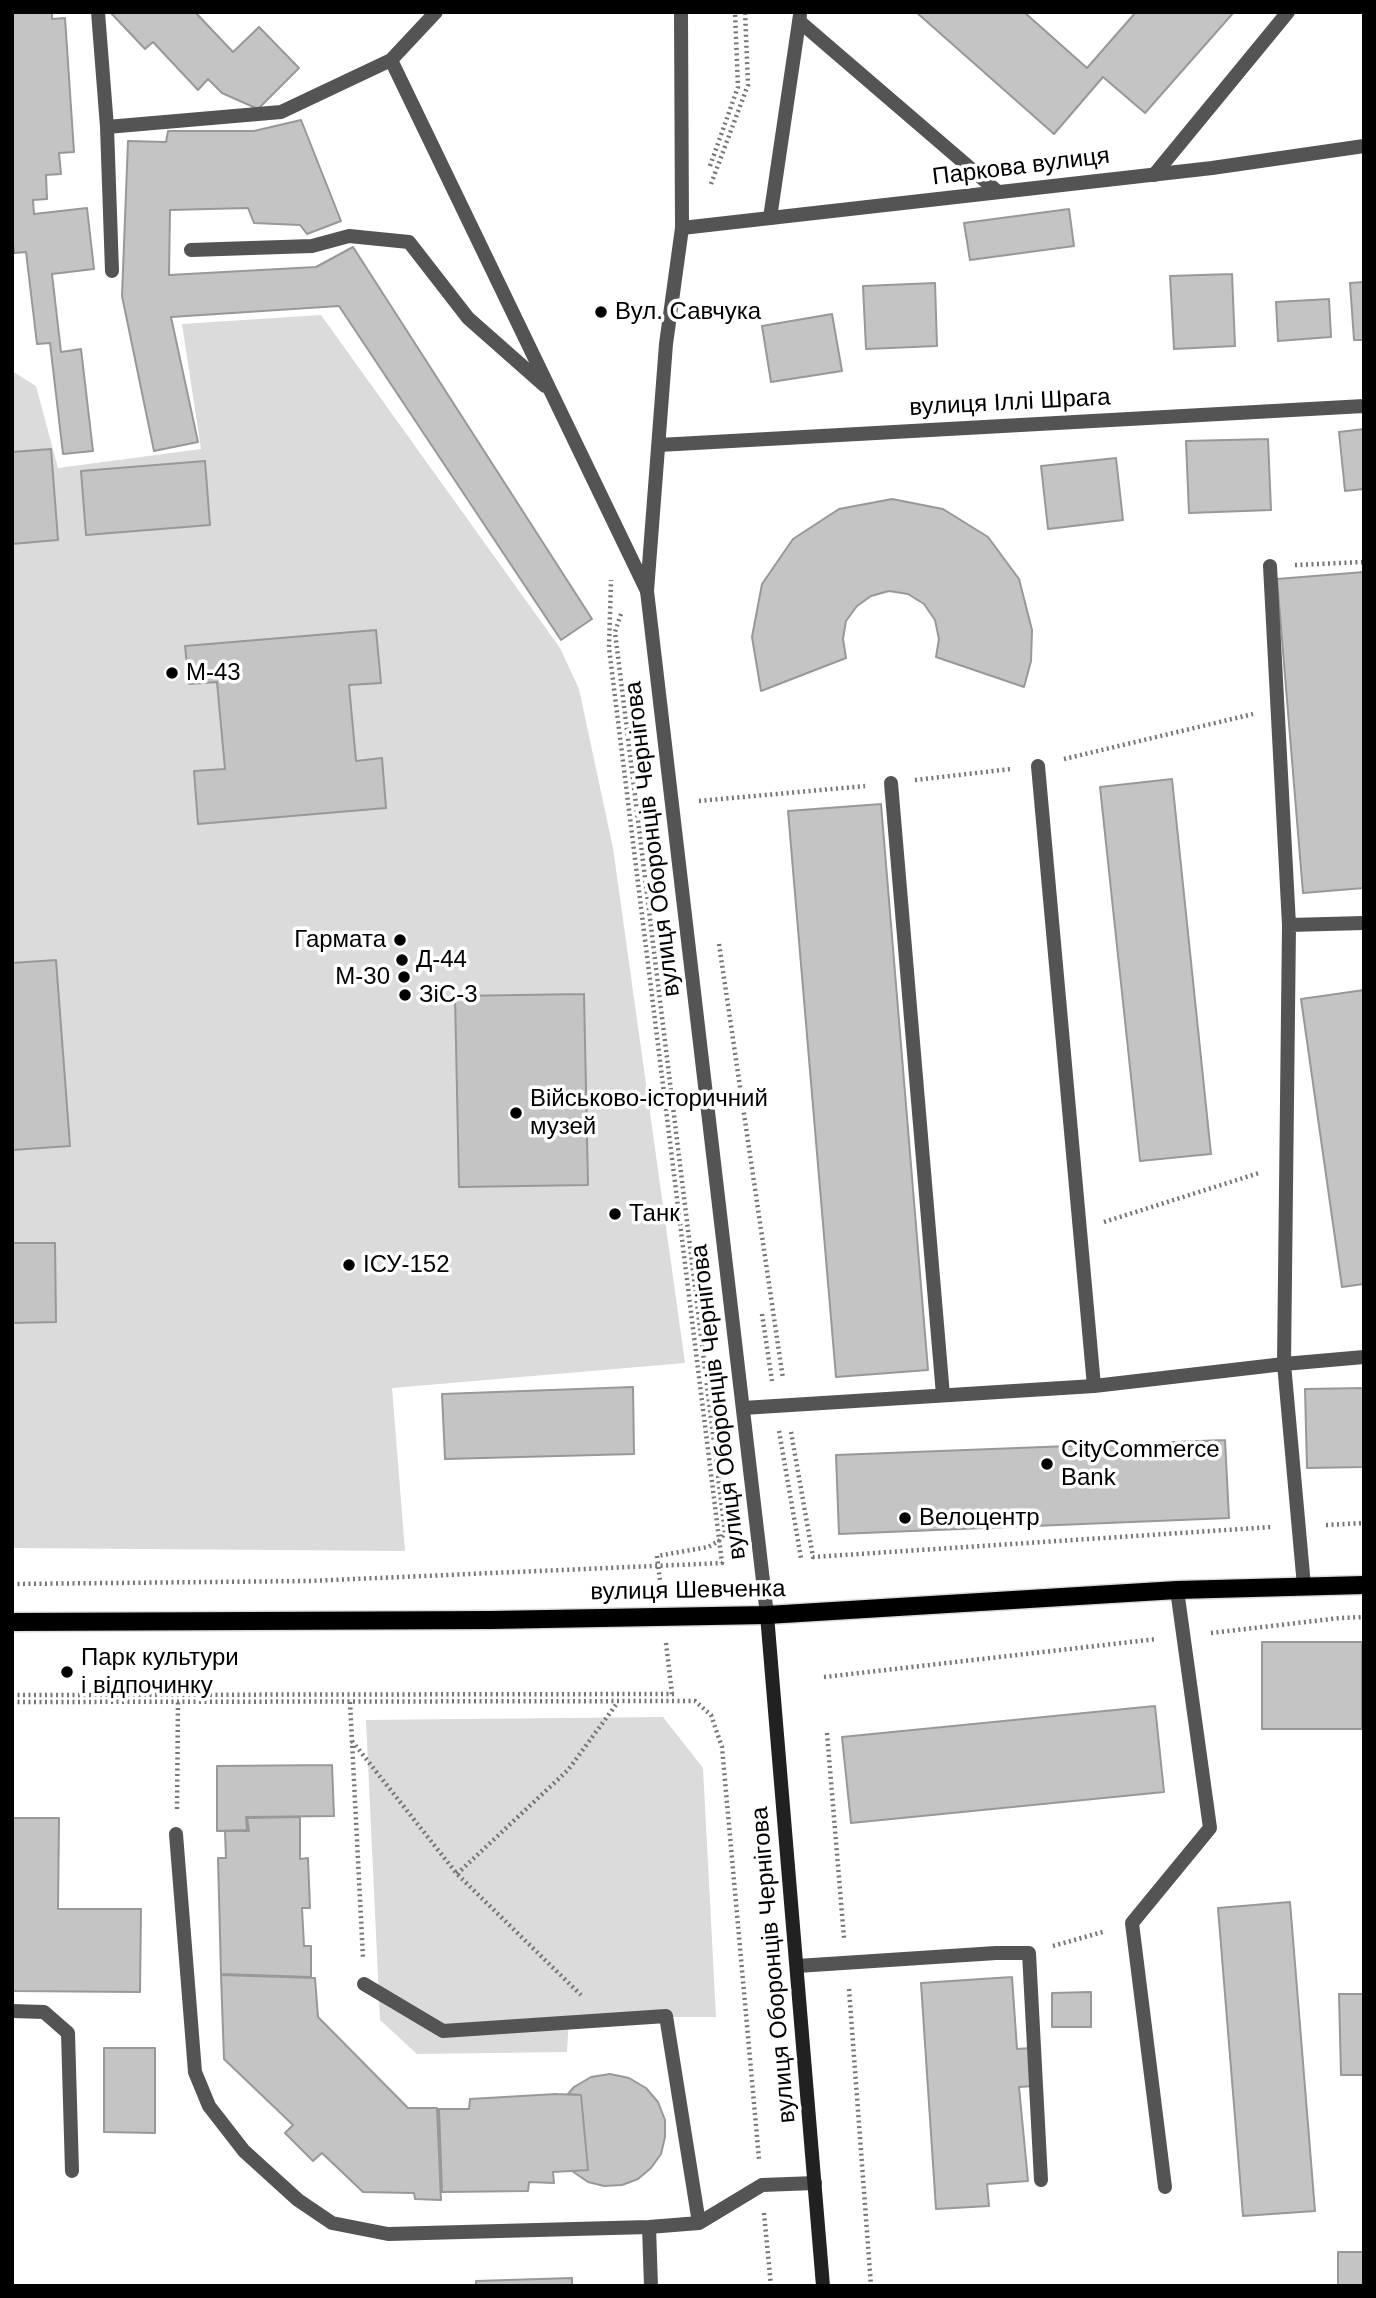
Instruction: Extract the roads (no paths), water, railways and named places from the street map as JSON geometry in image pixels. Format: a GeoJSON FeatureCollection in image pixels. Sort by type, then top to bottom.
{"type":"FeatureCollection","features":[{"type":"Feature","properties":{"kind":"main road","name":"вулиця Шевченка"},"geometry":{"type":"LineString","coordinates":[[12,1622],[491,1620],[767,1615],[1177,1590],[1364,1584]]}},
{"type":"Feature","properties":{"kind":"main road","name":"вулиця Оборонців Чернігова"},"geometry":{"type":"LineString","coordinates":[[767,1615],[823,2286]]}},
{"type":"Feature","properties":{"kind":"street"},"geometry":{"type":"LineString","coordinates":[[98,12],[107,127],[112,271]]}},
{"type":"Feature","properties":{"kind":"street"},"geometry":{"type":"LineString","coordinates":[[107,127],[281,112],[391,60],[436,12]]}},
{"type":"Feature","properties":{"kind":"street","name":"вулиця Оборонців Чернігова"},"geometry":{"type":"LineString","coordinates":[[681,12],[689,227],[666,344],[647,591],[767,1615]]}},
{"type":"Feature","properties":{"kind":"street"},"geometry":{"type":"LineString","coordinates":[[1154,174],[1288,12]]}},
{"type":"Feature","properties":{"kind":"street"},"geometry":{"type":"LineString","coordinates":[[800,16],[998,192]]}},
{"type":"Feature","properties":{"kind":"street"},"geometry":{"type":"LineString","coordinates":[[770,218],[800,16]]}},
{"type":"Feature","properties":{"kind":"street"},"geometry":{"type":"LineString","coordinates":[[391,60],[647,591]]}},
{"type":"Feature","properties":{"kind":"street","name":"Паркова вулиця"},"geometry":{"type":"LineString","coordinates":[[689,227],[1154,174],[1364,146]]}},
{"type":"Feature","properties":{"kind":"street"},"geometry":{"type":"LineString","coordinates":[[191,250],[312,247],[349,236],[409,242],[468,318],[550,390]]}},
{"type":"Feature","properties":{"kind":"street","name":"вулиця Іллі Шрага"},"geometry":{"type":"LineString","coordinates":[[659,445],[1364,405]]}},
{"type":"Feature","properties":{"kind":"street"},"geometry":{"type":"LineString","coordinates":[[1270,565],[1289,925],[1284,1364],[1304,1586]]}},
{"type":"Feature","properties":{"kind":"street"},"geometry":{"type":"LineString","coordinates":[[1038,766],[1094,1386]]}},
{"type":"Feature","properties":{"kind":"street"},"geometry":{"type":"LineString","coordinates":[[891,783],[943,1395]]}},
{"type":"Feature","properties":{"kind":"street"},"geometry":{"type":"LineString","coordinates":[[1289,925],[1364,923]]}},
{"type":"Feature","properties":{"kind":"street"},"geometry":{"type":"LineString","coordinates":[[743,1408],[1094,1386],[1364,1357]]}},
{"type":"Feature","properties":{"kind":"street"},"geometry":{"type":"LineString","coordinates":[[1165,2187],[1132,1923],[1210,1828],[1177,1590]]}},
{"type":"Feature","properties":{"kind":"street"},"geometry":{"type":"LineString","coordinates":[[176,1834],[195,2072],[209,2106],[244,2151],[298,2200],[331,2223],[388,2234],[649,2227],[699,2223],[762,2185],[815,2183]]}},
{"type":"Feature","properties":{"kind":"street"},"geometry":{"type":"LineString","coordinates":[[797,1966],[1029,1953],[1041,2179]]}},
{"type":"Feature","properties":{"kind":"street"},"geometry":{"type":"LineString","coordinates":[[364,1984],[443,2031],[666,2016],[699,2223]]}},
{"type":"Feature","properties":{"kind":"street"},"geometry":{"type":"LineString","coordinates":[[12,2011],[44,2012],[68,2033],[72,2171]]}},
{"type":"Feature","properties":{"kind":"street"},"geometry":{"type":"LineString","coordinates":[[649,2227],[651,2286]]}},
{"type":"Feature","properties":{"kind":"place","name":"Вул. Савчука"},"geometry":{"type":"Point","coordinates":[601,312]}},
{"type":"Feature","properties":{"kind":"place","name":"М-43"},"geometry":{"type":"Point","coordinates":[172,673]}},
{"type":"Feature","properties":{"kind":"place","name":"Гармата"},"geometry":{"type":"Point","coordinates":[400,940]}},
{"type":"Feature","properties":{"kind":"place","name":"Д-44"},"geometry":{"type":"Point","coordinates":[402,960]}},
{"type":"Feature","properties":{"kind":"place","name":"М-30"},"geometry":{"type":"Point","coordinates":[404,977]}},
{"type":"Feature","properties":{"kind":"place","name":"ЗіС-3"},"geometry":{"type":"Point","coordinates":[405,995]}},
{"type":"Feature","properties":{"kind":"place","name":"Військово-історичний музей"},"geometry":{"type":"Point","coordinates":[516,1113]}},
{"type":"Feature","properties":{"kind":"place","name":"Танк"},"geometry":{"type":"Point","coordinates":[615,1214]}},
{"type":"Feature","properties":{"kind":"place","name":"ІСУ-152"},"geometry":{"type":"Point","coordinates":[349,1265]}},
{"type":"Feature","properties":{"kind":"place","name":"CityCommerce Bank"},"geometry":{"type":"Point","coordinates":[1047,1464]}},
{"type":"Feature","properties":{"kind":"place","name":"Велоцентр"},"geometry":{"type":"Point","coordinates":[905,1518]}},
{"type":"Feature","properties":{"kind":"place","name":"Парк культури і відпочинку"},"geometry":{"type":"Point","coordinates":[67,1672]}}]}
